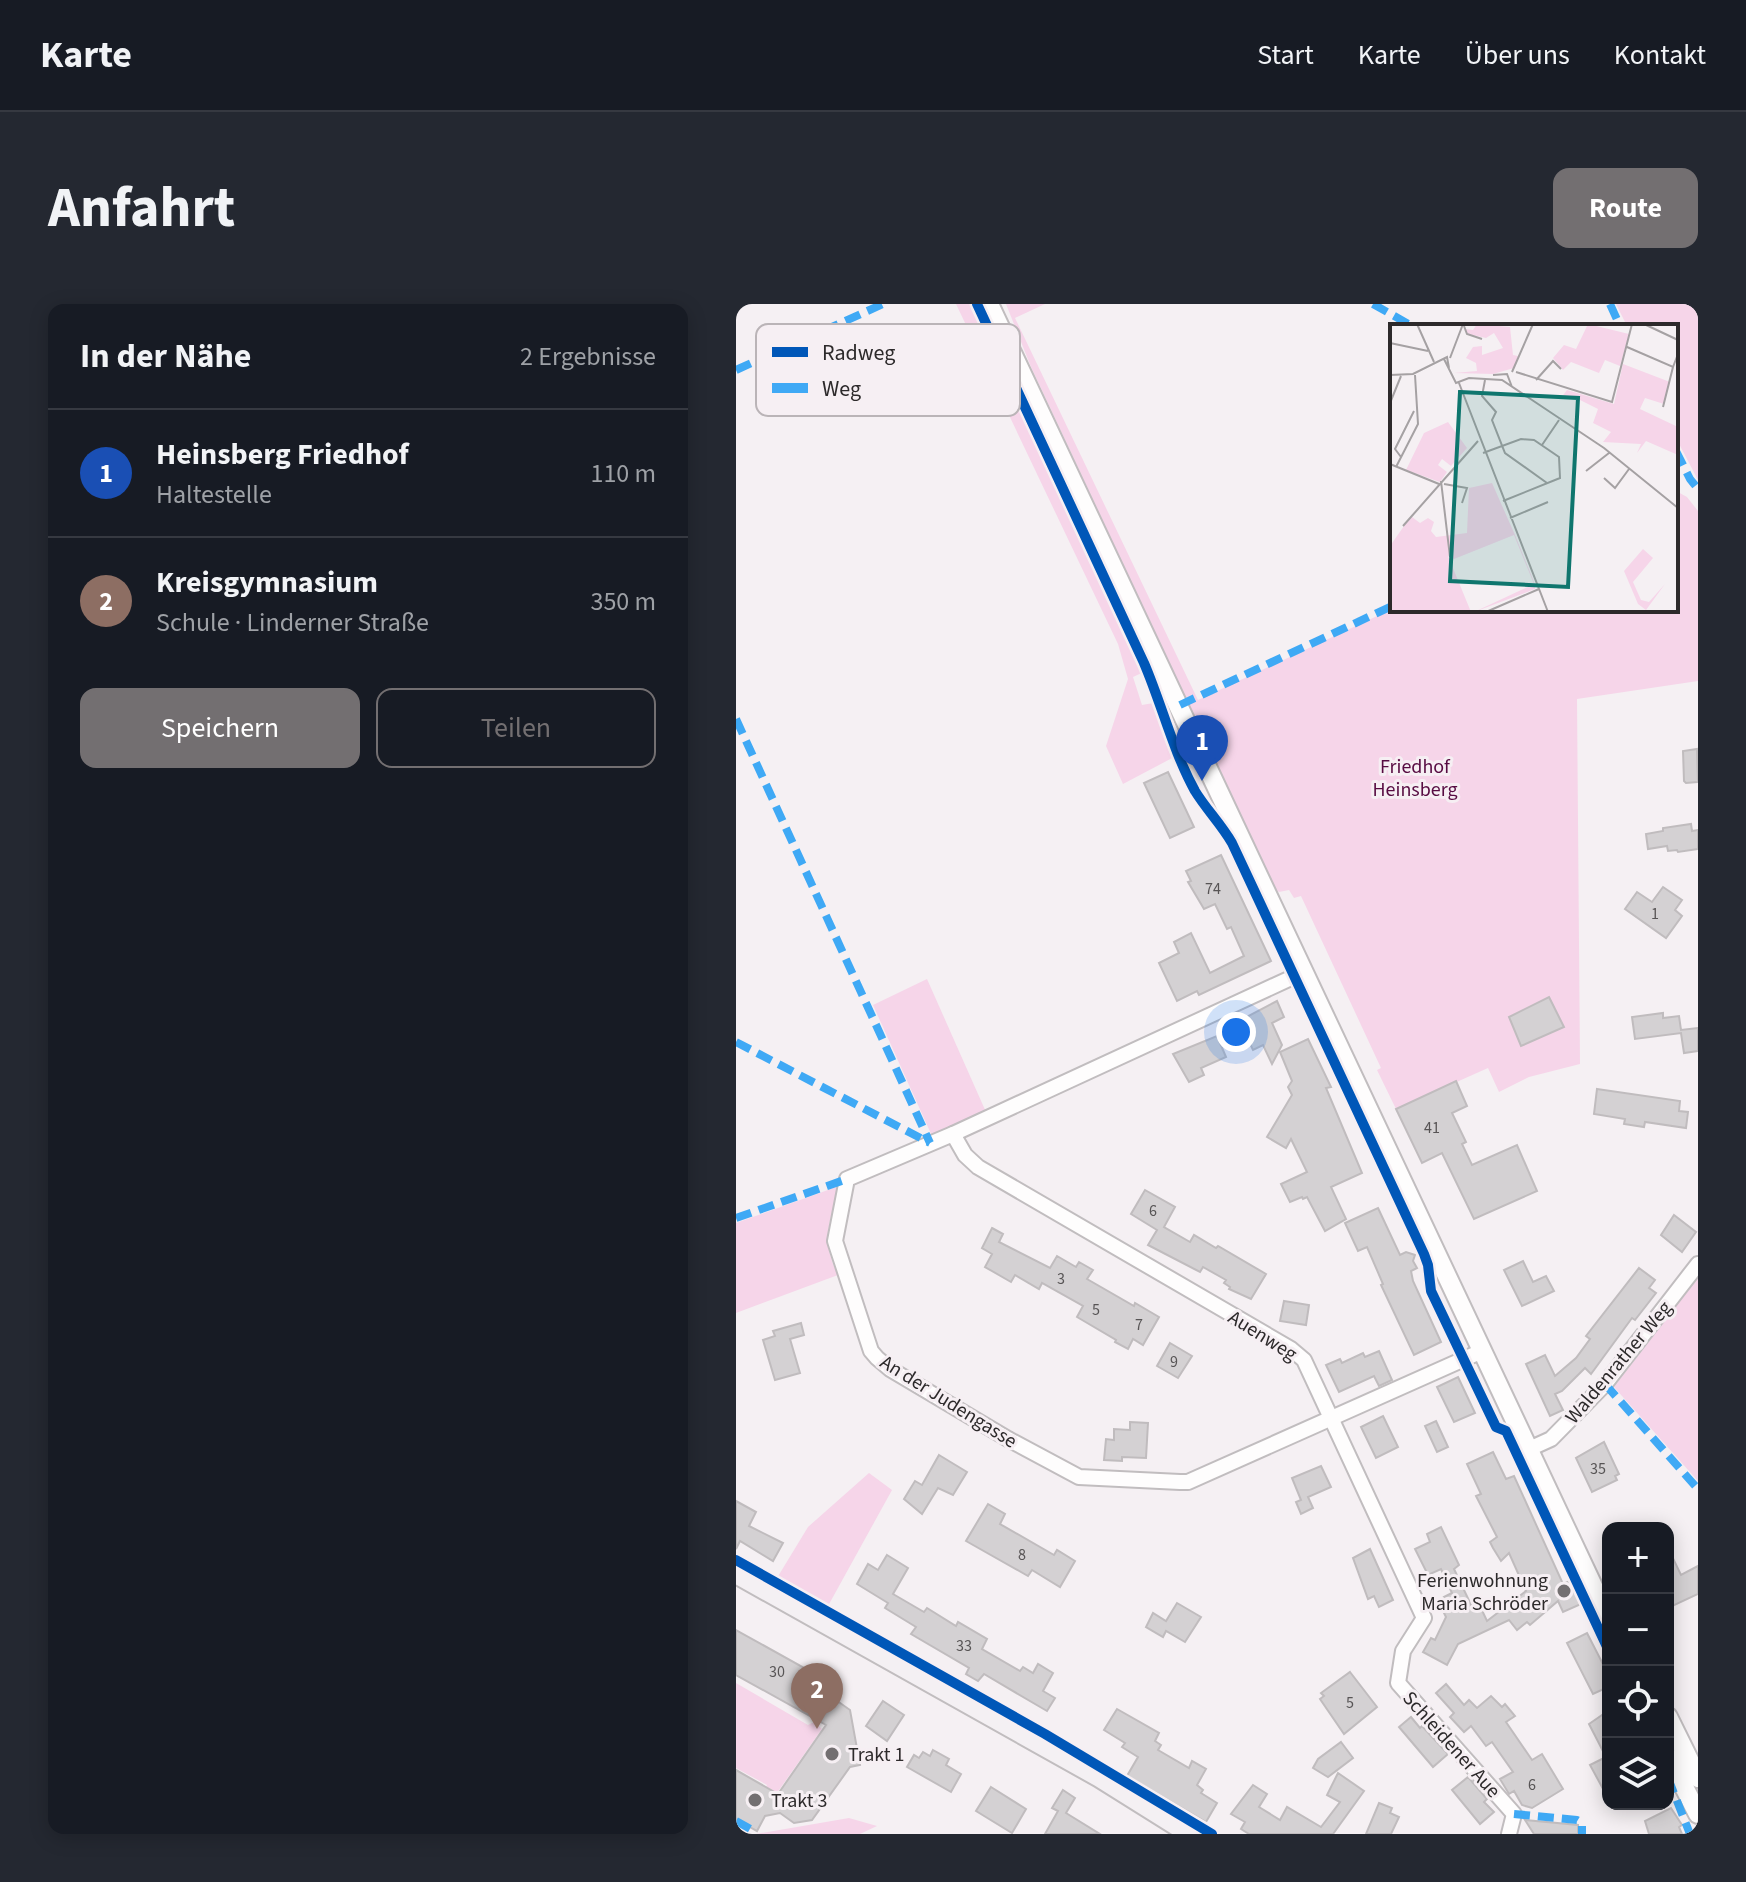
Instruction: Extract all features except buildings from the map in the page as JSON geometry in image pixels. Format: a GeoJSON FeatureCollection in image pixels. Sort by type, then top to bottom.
{"type":"FeatureCollection","features":[{"type":"Feature","properties":{"kind":"main road"},"geometry":{"type":"LineString","coordinates":[[736,1573],[1100,1777],[1191,1834]]}},
{"type":"Feature","properties":{"kind":"street"},"geometry":{"type":"LineString","coordinates":[[989,304],[998,324]]}},
{"type":"Feature","properties":{"kind":"street"},"geometry":{"type":"LineString","coordinates":[[1020,370],[1602,1605]]}},
{"type":"Feature","properties":{"kind":"street","name":"An der Judengasse"},"geometry":{"type":"LineString","coordinates":[[1304,972],[953,1134],[847,1179],[835,1241],[871,1351],[890,1369],[1079,1477],[1188,1482],[1482,1351]]}},
{"type":"Feature","properties":{"kind":"street","name":"Auenweg"},"geometry":{"type":"LineString","coordinates":[[953,1134],[965,1155],[978,1167],[1291,1349],[1304,1360],[1424,1618],[1403,1651]]}},
{"type":"Feature","properties":{"kind":"street","name":"Waldenrather Weg"},"geometry":{"type":"LineString","coordinates":[[1529,1449],[1551,1439],[1605,1384],[1698,1264]]}},
{"type":"Feature","properties":{"kind":"street","name":"Schleidener Aue"},"geometry":{"type":"LineString","coordinates":[[1403,1651],[1398,1683],[1514,1814],[1509,1834]]}},
{"type":"Feature","properties":{"kind":"street"},"geometry":{"type":"LineString","coordinates":[[1674,1729],[1698,1778]]}},
{"type":"Feature","properties":{"kind":"street"},"geometry":{"type":"LineString","coordinates":[[1674,1768],[1698,1814]]}},
{"type":"Feature","properties":{"kind":"green space"},"geometry":{"type":"Polygon","coordinates":[[[956,304],[973,304],[982,324],[966,324],[956,304]]]}},
{"type":"Feature","properties":{"kind":"green space"},"geometry":{"type":"Polygon","coordinates":[[[979,304],[983,304],[992,324],[988,324],[979,304]]]}},
{"type":"Feature","properties":{"kind":"green space","name":"Friedhof Heinsberg"},"geometry":{"type":"Polygon","coordinates":[[[1006,304],[1045,304],[1015,318],[1018,324],[1014,324],[1006,304]]]}},
{"type":"Feature","properties":{"kind":"green space"},"geometry":{"type":"Polygon","coordinates":[[[1616,304],[1698,304],[1698,480],[1678,442],[1678,324],[1626,324],[1616,304]]]}},
{"type":"Feature","properties":{"kind":"green space","name":"Friedhof Heinsberg"},"geometry":{"type":"Polygon","coordinates":[[[1020,328],[1198,700],[1390,610],[1678,612],[1678,492],[1687,497],[1698,511],[1698,681],[1577,699],[1580,1064],[1529,1077],[1499,1092],[1488,1068],[1396,1109],[1377,1070],[1381,1068],[1301,896],[1294,898],[1289,890],[1279,892],[1274,888],[1020,339],[1020,328]]]}},
{"type":"Feature","properties":{"kind":"green space"},"geometry":{"type":"Polygon","coordinates":[[[1020,384],[1168,706],[1164,707],[1020,393],[1020,384]]]}},
{"type":"Feature","properties":{"kind":"green space"},"geometry":{"type":"Polygon","coordinates":[[[1020,404],[1146,671],[1133,677],[1142,705],[1159,702],[1176,756],[1123,784],[1106,746],[1128,679],[1118,644],[1009,416],[1020,416],[1020,404]]]}},
{"type":"Feature","properties":{"kind":"green space"},"geometry":{"type":"Polygon","coordinates":[[[927,979],[986,1112],[932,1136],[873,1005],[927,979]]]}},
{"type":"Feature","properties":{"kind":"green space"},"geometry":{"type":"Polygon","coordinates":[[[839,1186],[828,1230],[829,1251],[838,1275],[736,1313],[736,1223],[839,1186]]]}},
{"type":"Feature","properties":{"kind":"green space"},"geometry":{"type":"Polygon","coordinates":[[[1698,1278],[1698,1481],[1614,1387],[1698,1278]]]}},
{"type":"Feature","properties":{"kind":"green space"},"geometry":{"type":"Polygon","coordinates":[[[869,1473],[892,1490],[828,1606],[777,1578],[808,1527],[869,1473]]]}},
{"type":"Feature","properties":{"kind":"green space"},"geometry":{"type":"Polygon","coordinates":[[[736,1683],[808,1725],[814,1722],[822,1729],[772,1800],[763,1793],[767,1785],[736,1768],[736,1683]]]}},
{"type":"Feature","properties":{"kind":"green space"},"geometry":{"type":"Polygon","coordinates":[[[849,1818],[877,1826],[860,1834],[756,1834],[849,1818]]]}},
{"type":"Feature","properties":{"kind":"marked path"},"geometry":{"type":"LineString","coordinates":[[838,324],[883,304]]}},
{"type":"Feature","properties":{"kind":"marked path"},"geometry":{"type":"LineString","coordinates":[[1373,304],[1408,324]]}},
{"type":"Feature","properties":{"kind":"marked path"},"geometry":{"type":"LineString","coordinates":[[1610,304],[1619,324]]}},
{"type":"Feature","properties":{"kind":"marked path"},"geometry":{"type":"LineString","coordinates":[[736,370],[756,361]]}},
{"type":"Feature","properties":{"kind":"marked path"},"geometry":{"type":"LineString","coordinates":[[1678,455],[1698,489]]}},
{"type":"Feature","properties":{"kind":"marked path"},"geometry":{"type":"LineString","coordinates":[[1180,705],[1390,607]]}},
{"type":"Feature","properties":{"kind":"marked path"},"geometry":{"type":"LineString","coordinates":[[736,719],[930,1143]]}},
{"type":"Feature","properties":{"kind":"marked path"},"geometry":{"type":"LineString","coordinates":[[736,1042],[930,1143]]}},
{"type":"Feature","properties":{"kind":"marked path"},"geometry":{"type":"LineString","coordinates":[[736,1218],[847,1179]]}},
{"type":"Feature","properties":{"kind":"marked path"},"geometry":{"type":"LineString","coordinates":[[1605,1384],[1698,1489]]}},
{"type":"Feature","properties":{"kind":"marked path"},"geometry":{"type":"LineString","coordinates":[[1674,1793],[1690,1834]]}},
{"type":"Feature","properties":{"kind":"marked path"},"geometry":{"type":"LineString","coordinates":[[1514,1814],[1577,1820],[1582,1823],[1582,1834]]}},
{"type":"Feature","properties":{"kind":"marked path"},"geometry":{"type":"LineString","coordinates":[[736,1821],[752,1830]]}},
{"type":"Feature","properties":{"kind":"cycle path"},"geometry":{"type":"LineString","coordinates":[[977,304],[986,324]]}},
{"type":"Feature","properties":{"kind":"cycle path"},"geometry":{"type":"LineString","coordinates":[[1020,396],[1144,663],[1187,776],[1232,843],[1424,1254],[1431,1291],[1496,1427],[1506,1431],[1602,1636]]}},
{"type":"Feature","properties":{"kind":"cycle path"},"geometry":{"type":"LineString","coordinates":[[736,1560],[1045,1734],[1212,1834]]}},
{"type":"Feature","properties":{"kind":"place","name":"Heinsberg Friedhof"},"geometry":{"type":"Point","coordinates":[1202,781]}},
{"type":"Feature","properties":{"kind":"place","name":"Ferienwohnung Maria Schröder"},"geometry":{"type":"Point","coordinates":[1564,1591]}},
{"type":"Feature","properties":{"kind":"place","name":"Kreisgymnasium"},"geometry":{"type":"Point","coordinates":[817,1729]}},
{"type":"Feature","properties":{"kind":"place","name":"Trakt 1"},"geometry":{"type":"Point","coordinates":[832,1754]}},
{"type":"Feature","properties":{"kind":"place","name":"Trakt 3"},"geometry":{"type":"Point","coordinates":[755,1800]}}]}
